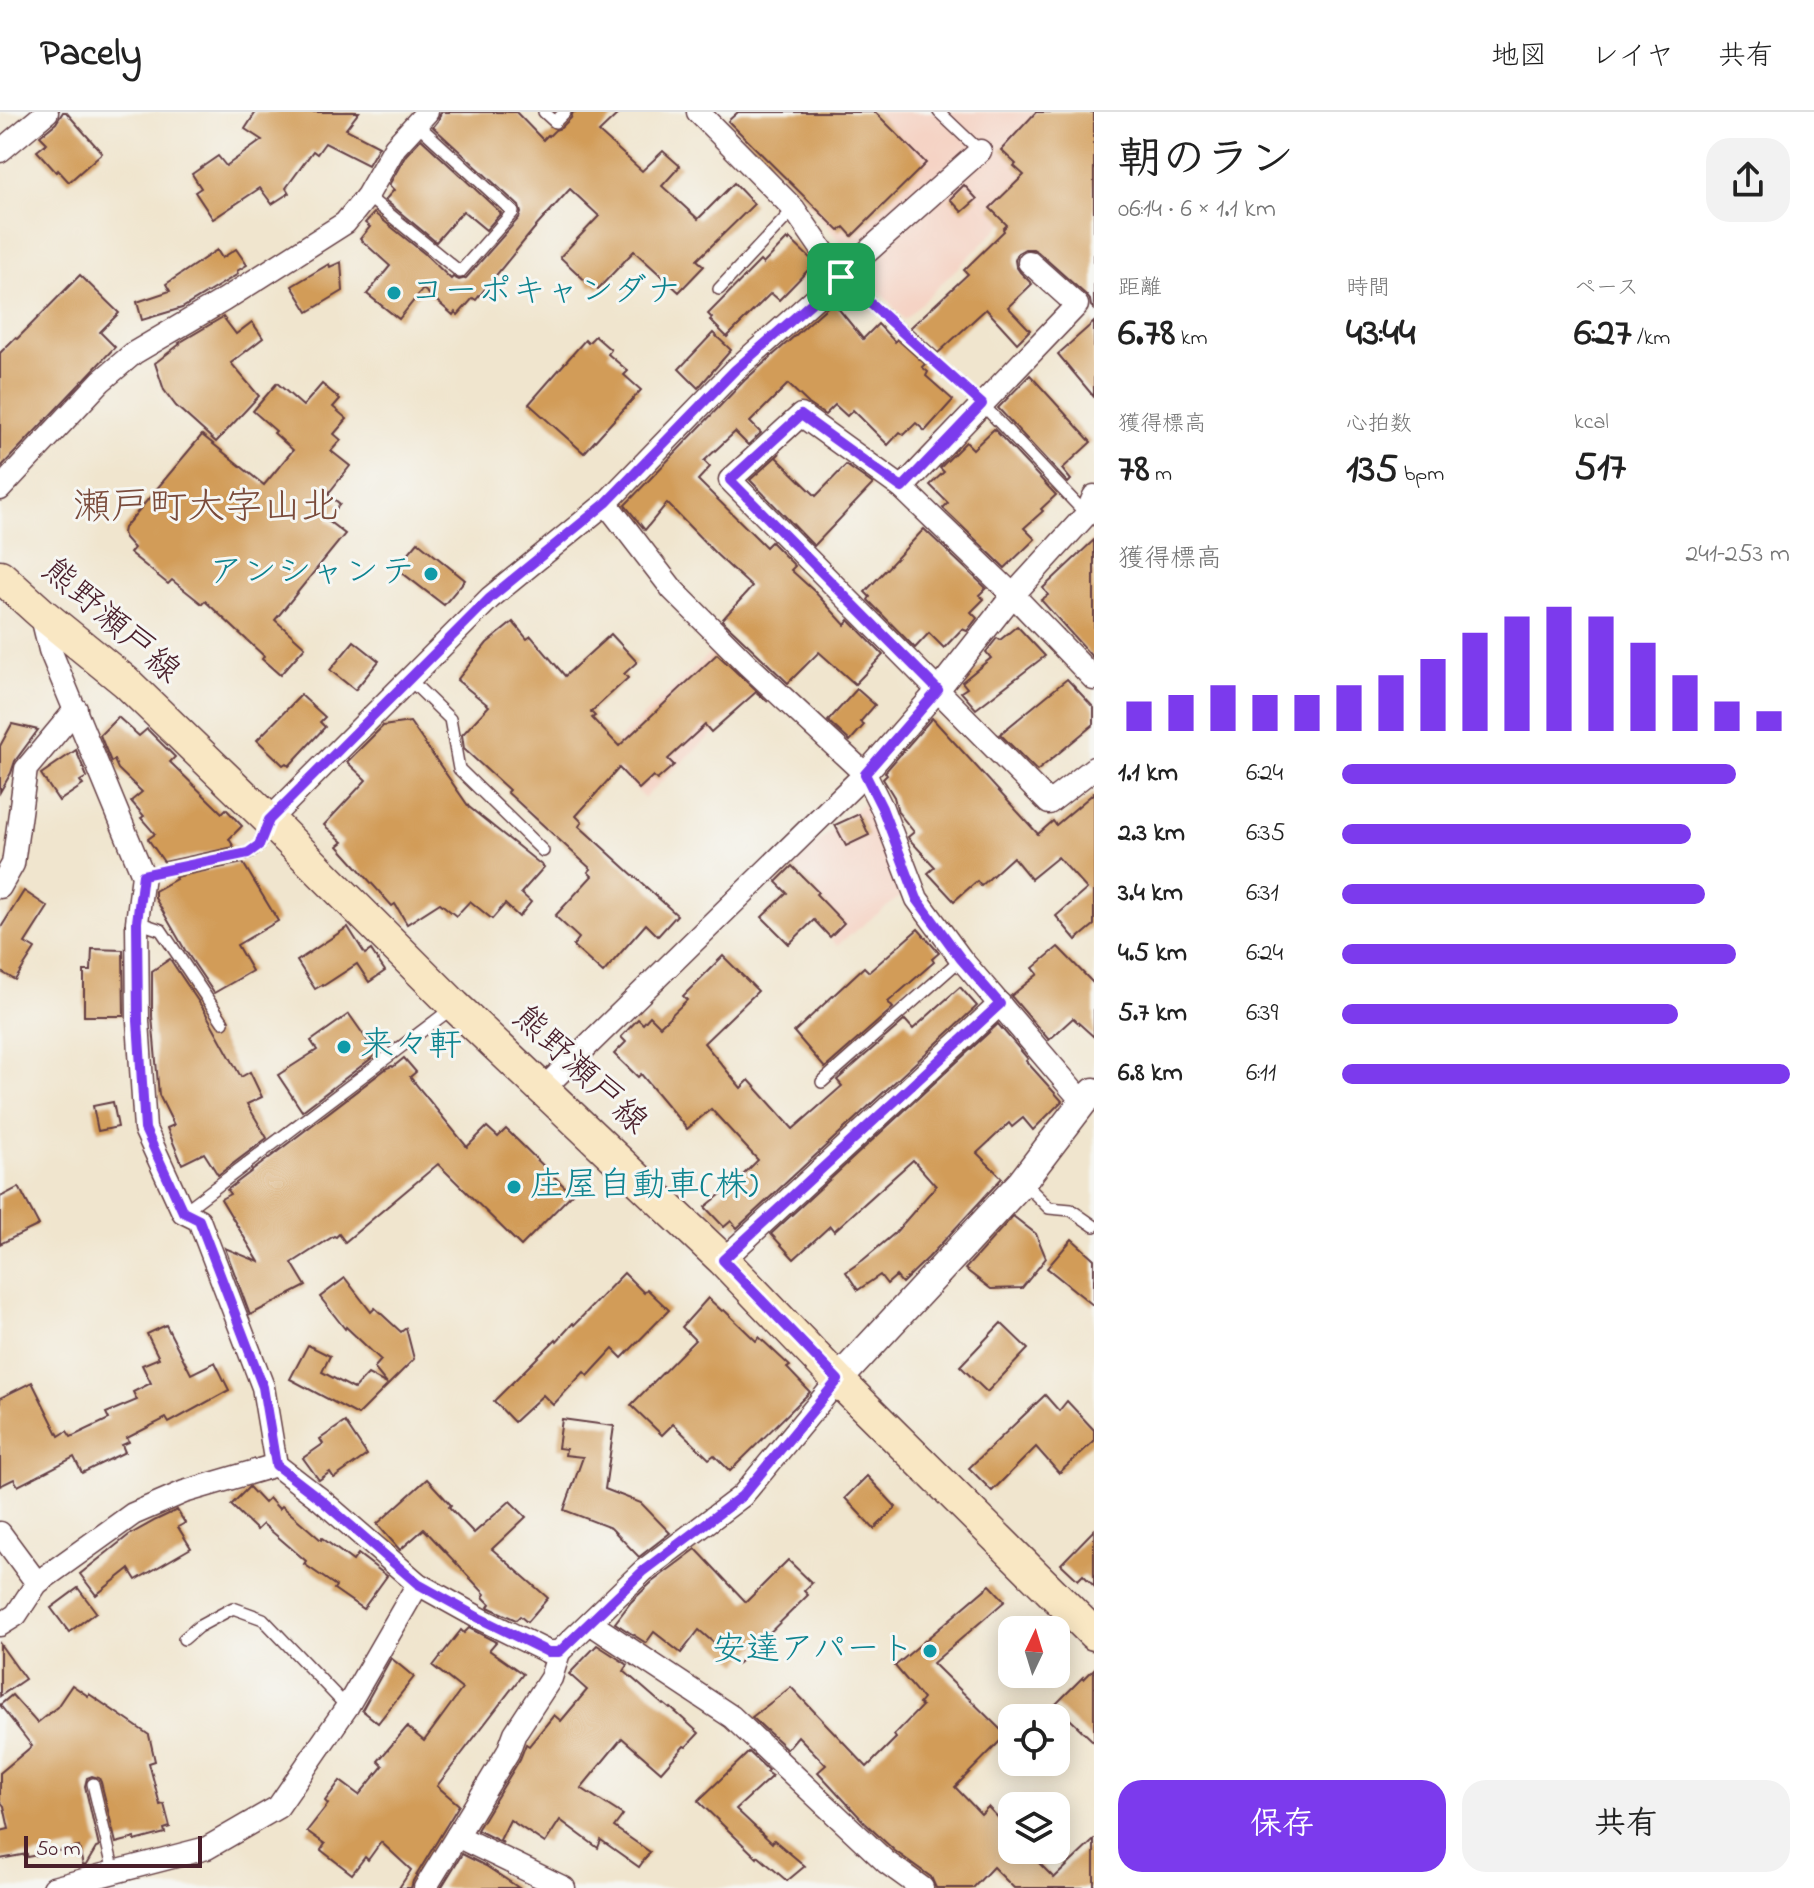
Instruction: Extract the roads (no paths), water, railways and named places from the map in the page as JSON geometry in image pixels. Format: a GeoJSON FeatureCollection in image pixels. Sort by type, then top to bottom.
{"type":"FeatureCollection","features":[{"type":"Feature","properties":{"kind":"main road","name":"熊野瀬戸線"},"geometry":{"type":"LineString","coordinates":[[0,576],[126,682],[269,820],[455,1006],[723,1260],[838,1380],[1094,1634]]}},
{"type":"Feature","properties":{"kind":"street"},"geometry":{"type":"LineString","coordinates":[[0,151],[47,112]]}},
{"type":"Feature","properties":{"kind":"street"},"geometry":{"type":"LineString","coordinates":[[698,112],[794,209],[841,277]]}},
{"type":"Feature","properties":{"kind":"street"},"geometry":{"type":"LineString","coordinates":[[0,489],[101,381],[134,353],[345,223],[367,196],[395,147],[422,118]]}},
{"type":"Feature","properties":{"kind":"street"},"geometry":{"type":"LineString","coordinates":[[269,820],[490,598],[606,503],[735,370],[980,151]]}},
{"type":"Feature","properties":{"kind":"street"},"geometry":{"type":"LineString","coordinates":[[902,488],[1077,305],[1029,262]]}},
{"type":"Feature","properties":{"kind":"street"},"geometry":{"type":"LineString","coordinates":[[1094,679],[1013,595],[902,488],[801,415],[730,480],[1049,803],[1094,768]]}},
{"type":"Feature","properties":{"kind":"street"},"geometry":{"type":"LineString","coordinates":[[543,1089],[865,774],[938,690],[1092,501]]}},
{"type":"Feature","properties":{"kind":"street"},"geometry":{"type":"LineString","coordinates":[[425,1888],[508,1752],[515,1733],[551,1678],[559,1652],[643,1571],[742,1496],[838,1380],[1022,1182],[1088,1097],[961,959],[917,899],[882,808],[865,774],[673,590],[606,503]]}},
{"type":"Feature","properties":{"kind":"street"},"geometry":{"type":"LineString","coordinates":[[41,613],[50,650],[143,875],[137,922],[138,1021],[145,1129],[183,1212],[199,1220],[263,1387],[276,1465],[418,1584],[548,1652],[559,1652]]}},
{"type":"Feature","properties":{"kind":"street"},"geometry":{"type":"LineString","coordinates":[[0,887],[13,864],[26,769],[76,709]]}},
{"type":"Feature","properties":{"kind":"street"},"geometry":{"type":"LineString","coordinates":[[723,1260],[1000,1004]]}},
{"type":"Feature","properties":{"kind":"street"},"geometry":{"type":"LineString","coordinates":[[0,1625],[16,1615],[37,1583],[133,1514],[184,1492],[276,1465]]}},
{"type":"Feature","properties":{"kind":"street"},"geometry":{"type":"LineString","coordinates":[[0,1533],[37,1583]]}},
{"type":"Feature","properties":{"kind":"street"},"geometry":{"type":"LineString","coordinates":[[53,1888],[207,1848],[278,1807],[347,1707],[418,1584]]}},
{"type":"Feature","properties":{"kind":"street"},"geometry":{"type":"LineString","coordinates":[[590,1623],[732,1717],[886,1862],[922,1888]]}},
{"type":"Feature","properties":{"kind":"street"},"geometry":{"type":"LineString","coordinates":[[457,1836],[564,1888]]}},
{"type":"Feature","properties":{"kind":"lane"},"geometry":{"type":"LineString","coordinates":[[544,112],[555,122],[565,112]]}},
{"type":"Feature","properties":{"kind":"lane"},"geometry":{"type":"LineString","coordinates":[[939,112],[980,151]]}},
{"type":"Feature","properties":{"kind":"lane"},"geometry":{"type":"LineString","coordinates":[[367,196],[460,272],[513,212],[422,118]]}},
{"type":"Feature","properties":{"kind":"lane"},"geometry":{"type":"LineString","coordinates":[[719,289],[794,209]]}},
{"type":"Feature","properties":{"kind":"lane"},"geometry":{"type":"LineString","coordinates":[[841,277],[1092,501]]}},
{"type":"Feature","properties":{"kind":"lane"},"geometry":{"type":"LineString","coordinates":[[410,680],[450,719],[459,769],[543,851]]}},
{"type":"Feature","properties":{"kind":"lane"},"geometry":{"type":"LineString","coordinates":[[143,875],[248,853],[259,845],[269,820]]}},
{"type":"Feature","properties":{"kind":"lane"},"geometry":{"type":"LineString","coordinates":[[137,922],[161,930],[223,1022]]}},
{"type":"Feature","properties":{"kind":"lane"},"geometry":{"type":"LineString","coordinates":[[822,1082],[961,959]]}},
{"type":"Feature","properties":{"kind":"lane"},"geometry":{"type":"LineString","coordinates":[[183,1212],[455,1006]]}},
{"type":"Feature","properties":{"kind":"lane"},"geometry":{"type":"LineString","coordinates":[[1022,1182],[1049,1208],[1071,1210],[1094,1226]]}},
{"type":"Feature","properties":{"kind":"lane"},"geometry":{"type":"LineString","coordinates":[[184,1639],[198,1627],[233,1608],[263,1619],[347,1707]]}},
{"type":"Feature","properties":{"kind":"lane"},"geometry":{"type":"LineString","coordinates":[[93,1784],[114,1872]]}},
{"type":"Feature","properties":{"kind":"place","name":"コーポキャンダナ"},"geometry":{"type":"Point","coordinates":[394,293]}},
{"type":"Feature","properties":{"kind":"place","name":"アンシャンテ"},"geometry":{"type":"Point","coordinates":[431,574]}},
{"type":"Feature","properties":{"kind":"place","name":"来々軒"},"geometry":{"type":"Point","coordinates":[344,1047]}},
{"type":"Feature","properties":{"kind":"place","name":"庄屋自動車(株)"},"geometry":{"type":"Point","coordinates":[514,1187]}},
{"type":"Feature","properties":{"kind":"place","name":"安達アパート"},"geometry":{"type":"Point","coordinates":[930,1651]}},
{"type":"Feature","properties":{"kind":"district","name":"瀬戸町大字山北"},"geometry":{"type":"Point","coordinates":[206,509]}}]}
